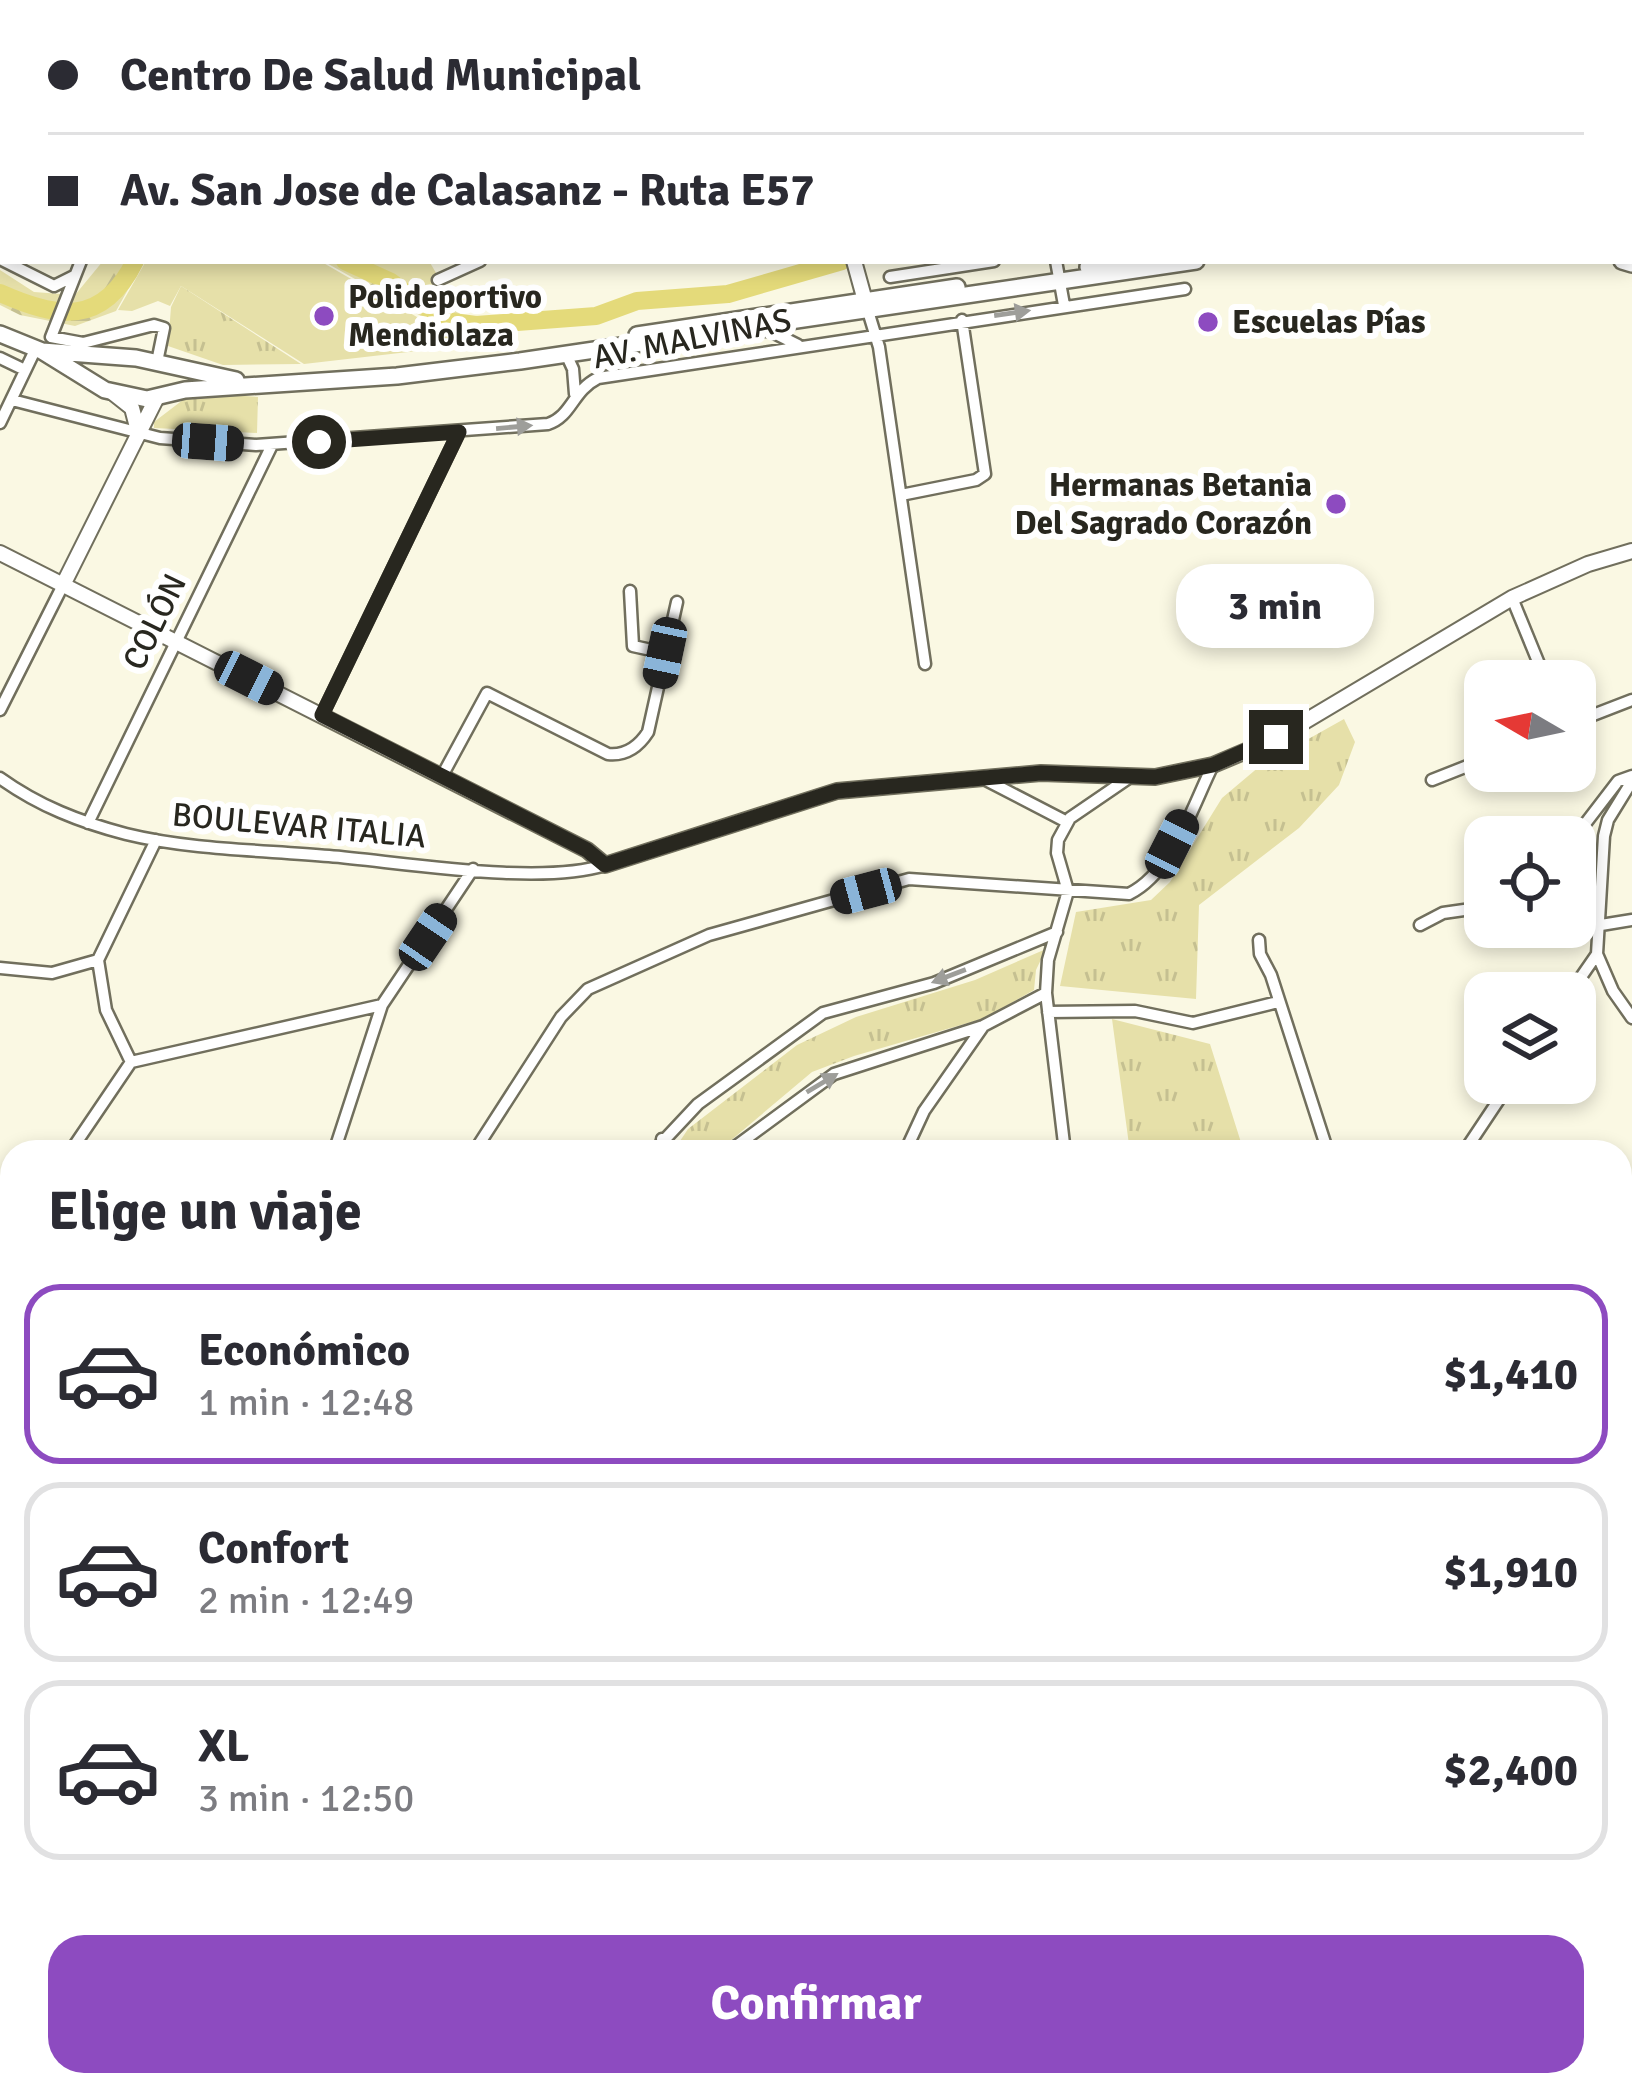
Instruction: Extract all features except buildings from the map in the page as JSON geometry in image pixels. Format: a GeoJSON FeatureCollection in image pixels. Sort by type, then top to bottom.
{"type":"FeatureCollection","features":[{"type":"Feature","properties":{"kind":"main road"},"geometry":{"type":"LineString","coordinates":[[0,334],[39,349],[109,392],[157,398],[185,390],[381,375],[668,341],[1106,264]]}},
{"type":"Feature","properties":{"kind":"main road"},"geometry":{"type":"LineString","coordinates":[[381,375],[867,305],[1058,271],[1155,264]]}},
{"type":"Feature","properties":{"kind":"main road"},"geometry":{"type":"LineString","coordinates":[[39,349],[160,364],[264,384]]}},
{"type":"Feature","properties":{"kind":"main road"},"geometry":{"type":"LineString","coordinates":[[108,356],[97,372],[109,392]]}},
{"type":"Feature","properties":{"kind":"main road"},"geometry":{"type":"LineString","coordinates":[[157,398],[166,382],[160,364]]}},
{"type":"Feature","properties":{"kind":"street"},"geometry":{"type":"LineString","coordinates":[[10,264],[54,286],[79,268]]}},
{"type":"Feature","properties":{"kind":"street"},"geometry":{"type":"LineString","coordinates":[[438,280],[473,264]]}},
{"type":"Feature","properties":{"kind":"street"},"geometry":{"type":"LineString","coordinates":[[855,264],[877,334],[925,664]]}},
{"type":"Feature","properties":{"kind":"street"},"geometry":{"type":"LineString","coordinates":[[890,277],[974,264]]}},
{"type":"Feature","properties":{"kind":"street"},"geometry":{"type":"LineString","coordinates":[[961,266],[964,286]]}},
{"type":"Feature","properties":{"kind":"street"},"geometry":{"type":"LineString","coordinates":[[79,268],[51,337],[72,344],[94,342],[141,326],[164,328],[160,364]]}},
{"type":"Feature","properties":{"kind":"street"},"geometry":{"type":"LineString","coordinates":[[1058,271],[1064,305]]}},
{"type":"Feature","properties":{"kind":"street","name":"AV. MALVINAS"},"geometry":{"type":"LineString","coordinates":[[12,400],[138,434],[272,445],[459,432],[557,421],[575,394],[598,378],[1185,289]]}},
{"type":"Feature","properties":{"kind":"street"},"geometry":{"type":"LineString","coordinates":[[901,495],[976,480],[985,474],[962,320]]}},
{"type":"Feature","properties":{"kind":"street"},"geometry":{"type":"LineString","coordinates":[[668,341],[770,331],[799,346]]}},
{"type":"Feature","properties":{"kind":"street"},"geometry":{"type":"LineString","coordinates":[[0,423],[39,349]]}},
{"type":"Feature","properties":{"kind":"street"},"geometry":{"type":"LineString","coordinates":[[566,354],[574,369],[575,394]]}},
{"type":"Feature","properties":{"kind":"street"},"geometry":{"type":"LineString","coordinates":[[0,358],[25,370]]}},
{"type":"Feature","properties":{"kind":"street"},"geometry":{"type":"LineString","coordinates":[[109,392],[132,408],[138,434]]}},
{"type":"Feature","properties":{"kind":"street"},"geometry":{"type":"LineString","coordinates":[[0,710],[157,398]]}},
{"type":"Feature","properties":{"kind":"street"},"geometry":{"type":"LineString","coordinates":[[322,715],[459,432]]}},
{"type":"Feature","properties":{"kind":"street","name":"COLÓN"},"geometry":{"type":"LineString","coordinates":[[88,823],[272,445]]}},
{"type":"Feature","properties":{"kind":"street"},"geometry":{"type":"LineString","coordinates":[[0,553],[587,850],[605,865],[825,794],[876,785],[1056,773],[1130,777],[1183,773],[1213,765],[1294,728],[1512,598],[1632,550]]}},
{"type":"Feature","properties":{"kind":"street"},"geometry":{"type":"LineString","coordinates":[[630,591],[633,646],[665,653]]}},
{"type":"Feature","properties":{"kind":"street"},"geometry":{"type":"LineString","coordinates":[[1512,598],[1537,660]]}},
{"type":"Feature","properties":{"kind":"street"},"geometry":{"type":"LineString","coordinates":[[442,776],[487,694],[608,754],[631,750],[648,731],[676,602]]}},
{"type":"Feature","properties":{"kind":"street"},"geometry":{"type":"LineString","coordinates":[[1596,714],[1632,700]]}},
{"type":"Feature","properties":{"kind":"street"},"geometry":{"type":"LineString","coordinates":[[482,1140],[561,1017],[602,981],[710,934],[909,879],[1129,894],[1148,882],[1165,862],[1213,765]]}},
{"type":"Feature","properties":{"kind":"street"},"geometry":{"type":"LineString","coordinates":[[1432,780],[1464,767]]}},
{"type":"Feature","properties":{"kind":"street"},"geometry":{"type":"LineString","coordinates":[[1064,1140],[1046,993],[1048,960],[1068,891],[1057,853],[1062,827],[1130,777]]}},
{"type":"Feature","properties":{"kind":"street","name":"BOULEVAR ITALIA"},"geometry":{"type":"LineString","coordinates":[[0,778],[32,800],[88,823],[156,840],[473,869],[578,872],[605,865]]}},
{"type":"Feature","properties":{"kind":"street"},"geometry":{"type":"LineString","coordinates":[[983,778],[1067,822]]}},
{"type":"Feature","properties":{"kind":"street"},"geometry":{"type":"LineString","coordinates":[[1591,816],[1618,781],[1632,778]]}},
{"type":"Feature","properties":{"kind":"street"},"geometry":{"type":"LineString","coordinates":[[1632,778],[1606,828],[1598,954],[1612,991],[1632,1018]]}},
{"type":"Feature","properties":{"kind":"street"},"geometry":{"type":"LineString","coordinates":[[131,1062],[106,1010],[98,961],[156,840]]}},
{"type":"Feature","properties":{"kind":"street"},"geometry":{"type":"LineString","coordinates":[[338,1140],[382,1005],[473,869]]}},
{"type":"Feature","properties":{"kind":"street"},"geometry":{"type":"LineString","coordinates":[[1420,926],[1443,913],[1464,910]]}},
{"type":"Feature","properties":{"kind":"street"},"geometry":{"type":"LineString","coordinates":[[1601,925],[1632,920]]}},
{"type":"Feature","properties":{"kind":"street"},"geometry":{"type":"LineString","coordinates":[[662,1139],[698,1104],[823,1013],[934,983],[1057,932]]}},
{"type":"Feature","properties":{"kind":"street"},"geometry":{"type":"LineString","coordinates":[[1259,940],[1324,1140]]}},
{"type":"Feature","properties":{"kind":"street"},"geometry":{"type":"LineString","coordinates":[[1585,972],[1598,954]]}},
{"type":"Feature","properties":{"kind":"street"},"geometry":{"type":"LineString","coordinates":[[0,968],[52,973],[98,961]]}},
{"type":"Feature","properties":{"kind":"street"},"geometry":{"type":"LineString","coordinates":[[744,1140],[834,1074],[983,1026],[1046,993]]}},
{"type":"Feature","properties":{"kind":"street"},"geometry":{"type":"LineString","coordinates":[[1048,1012],[1135,1010],[1193,1023],[1278,1002]]}},
{"type":"Feature","properties":{"kind":"street"},"geometry":{"type":"LineString","coordinates":[[78,1140],[131,1062],[382,1005]]}},
{"type":"Feature","properties":{"kind":"street"},"geometry":{"type":"LineString","coordinates":[[911,1140],[924,1112],[983,1026]]}},
{"type":"Feature","properties":{"kind":"street"},"geometry":{"type":"LineString","coordinates":[[1472,1140],[1496,1104]]}},
{"type":"Feature","properties":{"kind":"green space"},"geometry":{"type":"Polygon","coordinates":[[[101,264],[142,264],[116,311],[75,326],[20,315],[0,305],[0,270],[34,292],[75,295],[101,264]]]}},
{"type":"Feature","properties":{"kind":"green space","name":"Polideportivo Mendiolaza"},"geometry":{"type":"Polygon","coordinates":[[[144,264],[325,264],[436,328],[469,335],[469,345],[304,364],[181,286],[170,306],[158,301],[132,311],[118,310],[144,264]]]}},
{"type":"Feature","properties":{"kind":"green space"},"geometry":{"type":"Polygon","coordinates":[[[328,264],[431,264],[471,332],[437,325],[328,264]]]}},
{"type":"Feature","properties":{"kind":"green space"},"geometry":{"type":"Polygon","coordinates":[[[181,286],[301,364],[223,365],[168,346],[171,307],[181,286]]]}},
{"type":"Feature","properties":{"kind":"green space"},"geometry":{"type":"Polygon","coordinates":[[[188,396],[258,397],[257,433],[154,428],[154,422],[188,396]]]}},
{"type":"Feature","properties":{"kind":"green space"},"geometry":{"type":"Polygon","coordinates":[[[1344,719],[1355,742],[1339,785],[1299,828],[1199,905],[1196,999],[1060,986],[1076,912],[1151,900],[1170,882],[1222,798],[1260,766],[1344,719]]]}},
{"type":"Feature","properties":{"kind":"green space"},"geometry":{"type":"Polygon","coordinates":[[[1046,949],[1036,970],[1034,990],[985,1018],[812,1072],[731,1140],[681,1140],[688,1129],[797,1045],[856,1017],[975,980],[1046,949]]]}},
{"type":"Feature","properties":{"kind":"green space"},"geometry":{"type":"Polygon","coordinates":[[[1112,1019],[1210,1044],[1240,1140],[1128,1140],[1112,1019]]]}},
{"type":"Feature","properties":{"kind":"waterway"},"geometry":{"type":"LineString","coordinates":[[0,293],[41,308],[77,311],[109,297],[133,264]]}},
{"type":"Feature","properties":{"kind":"waterway"},"geometry":{"type":"LineString","coordinates":[[352,264],[391,282],[445,321],[476,325],[596,316],[637,301],[728,294],[832,264]]}},
{"type":"Feature","properties":{"kind":"place","name":"Polideportivo Mendiolaza"},"geometry":{"type":"Point","coordinates":[324,316]}},
{"type":"Feature","properties":{"kind":"place","name":"Escuelas Pías"},"geometry":{"type":"Point","coordinates":[1208,322]}},
{"type":"Feature","properties":{"kind":"place","name":"Hermanas Betania Del Sagrado Corazón"},"geometry":{"type":"Point","coordinates":[1336,504]}},
{"type":"Feature","properties":{"kind":"route"},"geometry":{"type":"LineString","coordinates":[[319,442],[459,432],[322,715],[587,850],[605,865],[837,791],[1041,773],[1155,777],[1213,765],[1276,737]]}}]}
